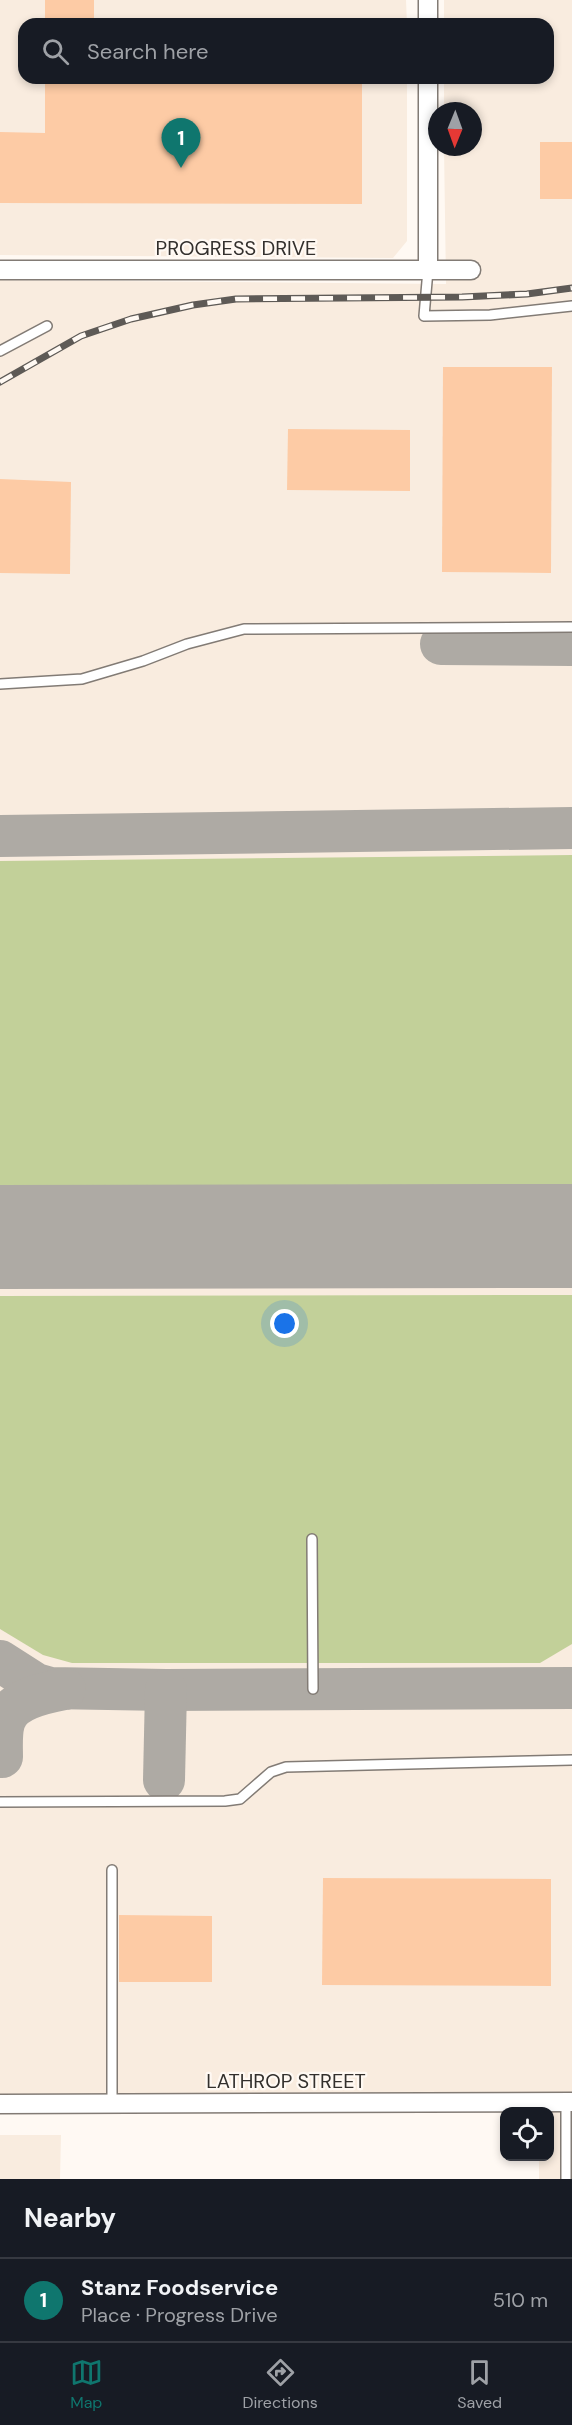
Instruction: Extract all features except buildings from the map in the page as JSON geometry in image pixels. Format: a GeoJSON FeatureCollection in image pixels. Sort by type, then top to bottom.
{"type":"FeatureCollection","features":[{"type":"Feature","properties":{"kind":"street"},"geometry":{"type":"LineString","coordinates":[[428,0],[428,18]]}},
{"type":"Feature","properties":{"kind":"street"},"geometry":{"type":"LineString","coordinates":[[428,84],[428,270]]}},
{"type":"Feature","properties":{"kind":"street","name":"PROGRESS DRIVE"},"geometry":{"type":"LineString","coordinates":[[0,270],[471,270]]}},
{"type":"Feature","properties":{"kind":"street","name":"LATHROP STREET"},"geometry":{"type":"LineString","coordinates":[[0,2104],[569,2102]]}},
{"type":"Feature","properties":{"kind":"lane"},"geometry":{"type":"LineString","coordinates":[[428,270],[424,316],[490,315],[572,306]]}},
{"type":"Feature","properties":{"kind":"lane"},"geometry":{"type":"LineString","coordinates":[[0,351],[47,326]]}},
{"type":"Feature","properties":{"kind":"lane"},"geometry":{"type":"LineString","coordinates":[[0,684],[82,679],[142,661],[187,644],[244,629],[572,627]]}},
{"type":"Feature","properties":{"kind":"lane"},"geometry":{"type":"LineString","coordinates":[[312,1539],[313,1689]]}},
{"type":"Feature","properties":{"kind":"lane"},"geometry":{"type":"LineString","coordinates":[[0,1802],[225,1801],[240,1799],[272,1772],[286,1767],[572,1760]]}},
{"type":"Feature","properties":{"kind":"lane"},"geometry":{"type":"LineString","coordinates":[[112,1870],[112,2104]]}},
{"type":"Feature","properties":{"kind":"lane"},"geometry":{"type":"LineString","coordinates":[[566,2179],[569,2102]]}},
{"type":"Feature","properties":{"kind":"shaded area"},"geometry":{"type":"Polygon","coordinates":[[[0,0],[406,0],[407,18],[18,18],[18,84],[407,84],[407,241],[393,258],[0,255],[0,0]]]}},
{"type":"Feature","properties":{"kind":"shaded area"},"geometry":{"type":"Polygon","coordinates":[[[444,0],[572,0],[572,2179],[539,2179],[539,2161],[554,2161],[554,2107],[539,2107],[539,2095],[0,2095],[0,280],[446,284],[444,156],[482,156],[482,102],[444,102],[444,84],[554,84],[554,18],[444,18],[444,0]]]}},
{"type":"Feature","properties":{"kind":"shaded area"},"geometry":{"type":"Polygon","coordinates":[[[0,2135],[61,2135],[60,2179],[0,2179],[0,2135]]]}},
{"type":"Feature","properties":{"kind":"green space"},"geometry":{"type":"Polygon","coordinates":[[[572,855],[572,1186],[0,1186],[0,861],[572,855]]]}},
{"type":"Feature","properties":{"kind":"green space"},"geometry":{"type":"Polygon","coordinates":[[[572,1295],[572,1644],[540,1663],[72,1663],[43,1655],[0,1629],[0,1296],[572,1295]]]}},
{"type":"Feature","properties":{"kind":"taxiway"},"geometry":{"type":"LineString","coordinates":[[441,644],[572,645]]}},
{"type":"Feature","properties":{"kind":"taxiway"},"geometry":{"type":"LineString","coordinates":[[0,836],[572,828]]}},
{"type":"Feature","properties":{"kind":"taxiway"},"geometry":{"type":"LineString","coordinates":[[0,1661],[36,1684],[50,1688],[166,1690],[572,1688]]}},
{"type":"Feature","properties":{"kind":"taxiway"},"geometry":{"type":"LineString","coordinates":[[2,1757],[3,1727],[7,1715],[13,1708],[29,1699],[65,1689]]}},
{"type":"Feature","properties":{"kind":"taxiway"},"geometry":{"type":"LineString","coordinates":[[164,1780],[166,1690]]}},
{"type":"Feature","properties":{"kind":"runway"},"geometry":{"type":"LineString","coordinates":[[0,1237],[572,1236]]}},
{"type":"Feature","properties":{"kind":"railway"},"geometry":{"type":"LineString","coordinates":[[0,382],[81,336],[131,319],[193,305],[236,299],[462,297],[527,294],[572,288]]}},
{"type":"Feature","properties":{"kind":"place","name":"Stanz Foodservice"},"geometry":{"type":"Point","coordinates":[181,168]}}]}
